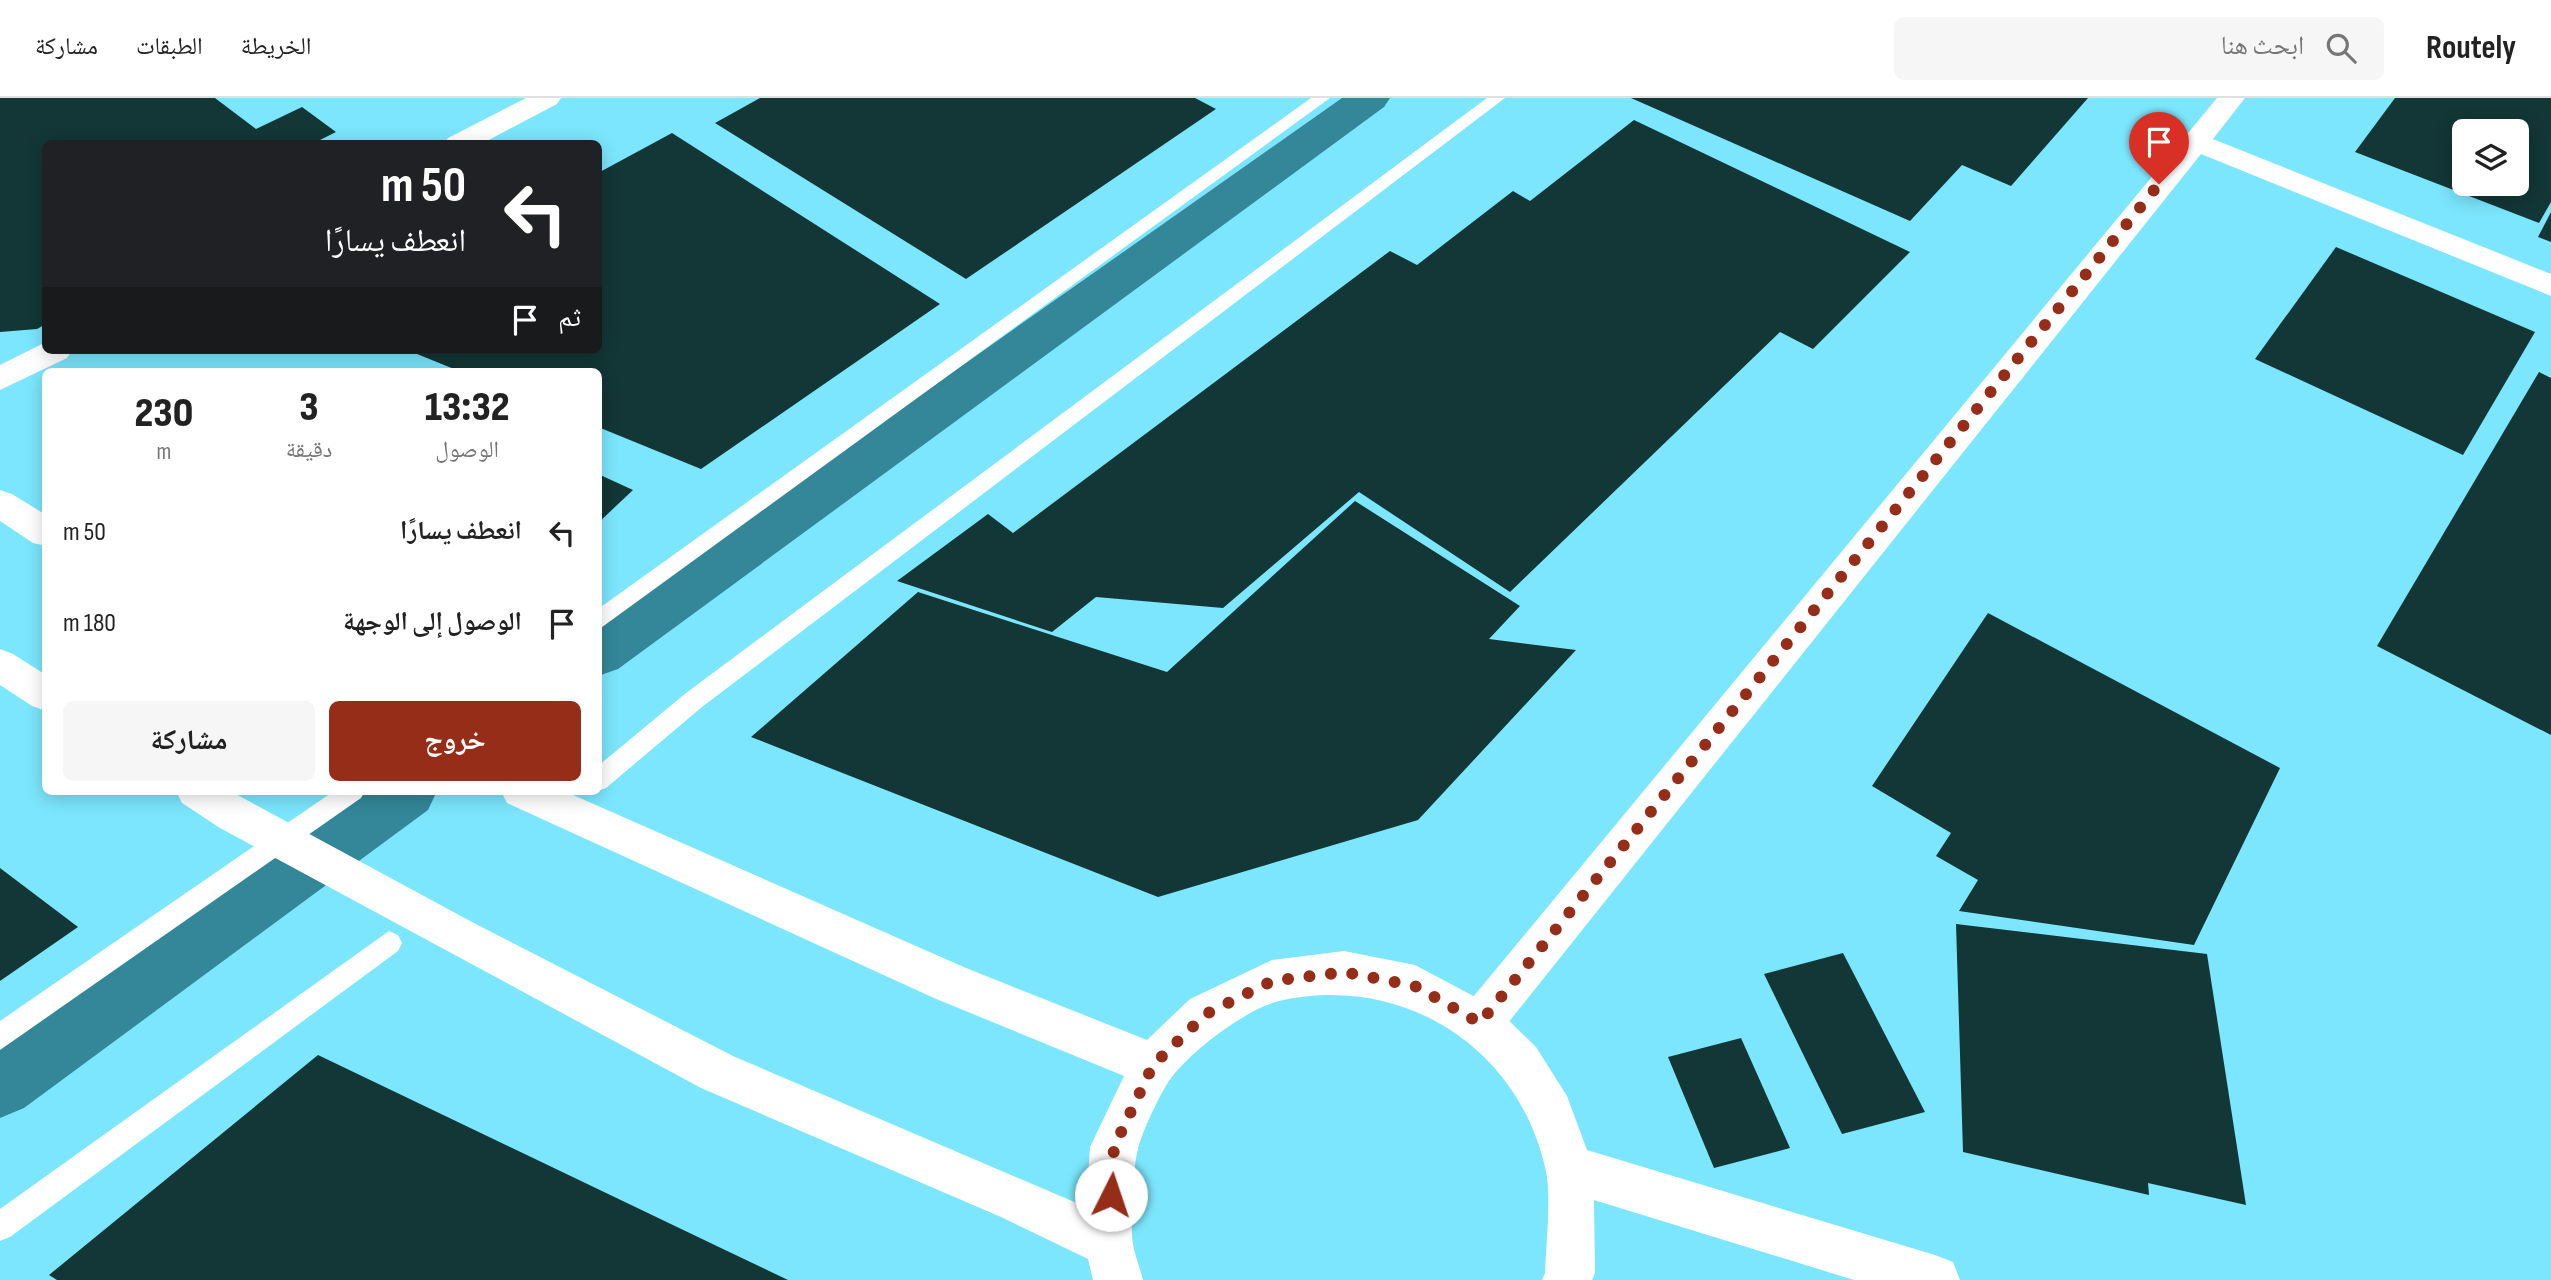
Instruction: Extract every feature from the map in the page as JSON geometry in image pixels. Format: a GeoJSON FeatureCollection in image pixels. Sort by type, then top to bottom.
{"type":"FeatureCollection","features":[{"type":"Feature","properties":{"kind":"street"},"geometry":{"type":"LineString","coordinates":[[466,140],[547,98]]}},
{"type":"Feature","properties":{"kind":"street"},"geometry":{"type":"LineString","coordinates":[[1480,1023],[2231,98]]}},
{"type":"Feature","properties":{"kind":"street"},"geometry":{"type":"LineString","coordinates":[[2194,141],[2551,286]]}},
{"type":"Feature","properties":{"kind":"street"},"geometry":{"type":"LineString","coordinates":[[0,379],[47,354]]}},
{"type":"Feature","properties":{"kind":"street"},"geometry":{"type":"LineString","coordinates":[[0,503],[42,530]]}},
{"type":"Feature","properties":{"kind":"street"},"geometry":{"type":"LineString","coordinates":[[0,665],[42,692]]}},
{"type":"Feature","properties":{"kind":"street"},"geometry":{"type":"LineString","coordinates":[[203,795],[246,821],[404,929],[717,1072],[1018,1200],[1113,1262]]}},
{"type":"Feature","properties":{"kind":"street"},"geometry":{"type":"LineString","coordinates":[[529,795],[950,983],[1153,1065]]}},
{"type":"Feature","properties":{"kind":"street"},"geometry":{"type":"LineString","coordinates":[[1113,1262],[1114,1147],[1153,1065],[1206,1014],[1272,981],[1344,972],[1415,986],[1480,1023],[1520,1063],[1551,1112],[1570,1169],[1570,1273],[1567,1280]]}},
{"type":"Feature","properties":{"kind":"street"},"geometry":{"type":"LineString","coordinates":[[1570,1169],[1935,1280]]}},
{"type":"Feature","properties":{"kind":"lane"},"geometry":{"type":"LineString","coordinates":[[602,618],[1322,98]]}},
{"type":"Feature","properties":{"kind":"lane"},"geometry":{"type":"LineString","coordinates":[[602,778],[694,700],[1497,98]]}},
{"type":"Feature","properties":{"kind":"lane"},"geometry":{"type":"LineString","coordinates":[[0,1037],[347,795]]}},
{"type":"Feature","properties":{"kind":"lane"},"geometry":{"type":"LineString","coordinates":[[0,1227],[404,929]]}},
{"type":"Feature","properties":{"kind":"building"},"geometry":{"type":"Polygon","coordinates":[[[0,98],[215,98],[256,129],[302,107],[336,132],[320,140],[42,140],[42,326],[0,332],[0,98]]]}},
{"type":"Feature","properties":{"kind":"building"},"geometry":{"type":"Polygon","coordinates":[[[760,98],[1195,98],[1216,109],[966,279],[715,123],[760,98]]]}},
{"type":"Feature","properties":{"kind":"building"},"geometry":{"type":"Polygon","coordinates":[[[1631,98],[2088,98],[2011,186],[1962,165],[1910,221],[1631,98]]]}},
{"type":"Feature","properties":{"kind":"building"},"geometry":{"type":"Polygon","coordinates":[[[2395,98],[2551,98],[2551,202],[2539,223],[2469,196],[2529,196],[2529,119],[2452,119],[2452,189],[2355,152],[2395,98]]]}},
{"type":"Feature","properties":{"kind":"building"},"geometry":{"type":"Polygon","coordinates":[[[1634,120],[1910,252],[1813,349],[1780,332],[1510,592],[1359,492],[1223,608],[1096,597],[1052,632],[897,581],[988,514],[1013,533],[1390,251],[1417,265],[1513,191],[1530,201],[1634,120]]]}},
{"type":"Feature","properties":{"kind":"building"},"geometry":{"type":"Polygon","coordinates":[[[672,133],[940,304],[701,469],[602,429],[602,368],[452,368],[417,354],[602,354],[602,171],[672,133]]]}},
{"type":"Feature","properties":{"kind":"building"},"geometry":{"type":"Polygon","coordinates":[[[2551,212],[2551,242],[2538,237],[2551,212]]]}},
{"type":"Feature","properties":{"kind":"building"},"geometry":{"type":"Polygon","coordinates":[[[2336,247],[2535,332],[2463,455],[2255,359],[2336,247]]]}},
{"type":"Feature","properties":{"kind":"building"},"geometry":{"type":"Polygon","coordinates":[[[2539,372],[2551,378],[2551,735],[2377,646],[2539,372]]]}},
{"type":"Feature","properties":{"kind":"building"},"geometry":{"type":"Polygon","coordinates":[[[602,476],[633,490],[602,519],[602,476]]]}},
{"type":"Feature","properties":{"kind":"building"},"geometry":{"type":"Polygon","coordinates":[[[1355,501],[1520,606],[1489,639],[1576,650],[1418,820],[1158,897],[751,737],[918,592],[1167,672],[1355,501]]]}},
{"type":"Feature","properties":{"kind":"building"},"geometry":{"type":"Polygon","coordinates":[[[1988,613],[2280,768],[2194,945],[1959,911],[1978,880],[1936,856],[1951,833],[1872,786],[1988,613]]]}},
{"type":"Feature","properties":{"kind":"building"},"geometry":{"type":"Polygon","coordinates":[[[0,868],[78,927],[0,981],[0,868]]]}},
{"type":"Feature","properties":{"kind":"building"},"geometry":{"type":"Polygon","coordinates":[[[1956,924],[2207,954],[2246,1205],[2148,1183],[2149,1195],[1963,1152],[1956,924]]]}},
{"type":"Feature","properties":{"kind":"building"},"geometry":{"type":"Polygon","coordinates":[[[1843,953],[1925,1112],[1842,1134],[1764,974],[1843,953]]]}},
{"type":"Feature","properties":{"kind":"building"},"geometry":{"type":"Polygon","coordinates":[[[1741,1038],[1790,1148],[1714,1168],[1668,1057],[1741,1038]]]}},
{"type":"Feature","properties":{"kind":"building"},"geometry":{"type":"Polygon","coordinates":[[[318,1055],[788,1280],[57,1280],[49,1275],[318,1055]]]}},
{"type":"Feature","properties":{"kind":"waterway"},"geometry":{"type":"LineString","coordinates":[[602,650],[1369,98]]}},
{"type":"Feature","properties":{"kind":"waterway"},"geometry":{"type":"LineString","coordinates":[[0,1084],[401,795]]}},
{"type":"Feature","properties":{"kind":"route"},"geometry":{"type":"LineString","coordinates":[[1111,1195],[1114,1147],[1153,1065],[1206,1014],[1272,981],[1344,972],[1415,986],[1480,1023],[2159,184]]}}]}
